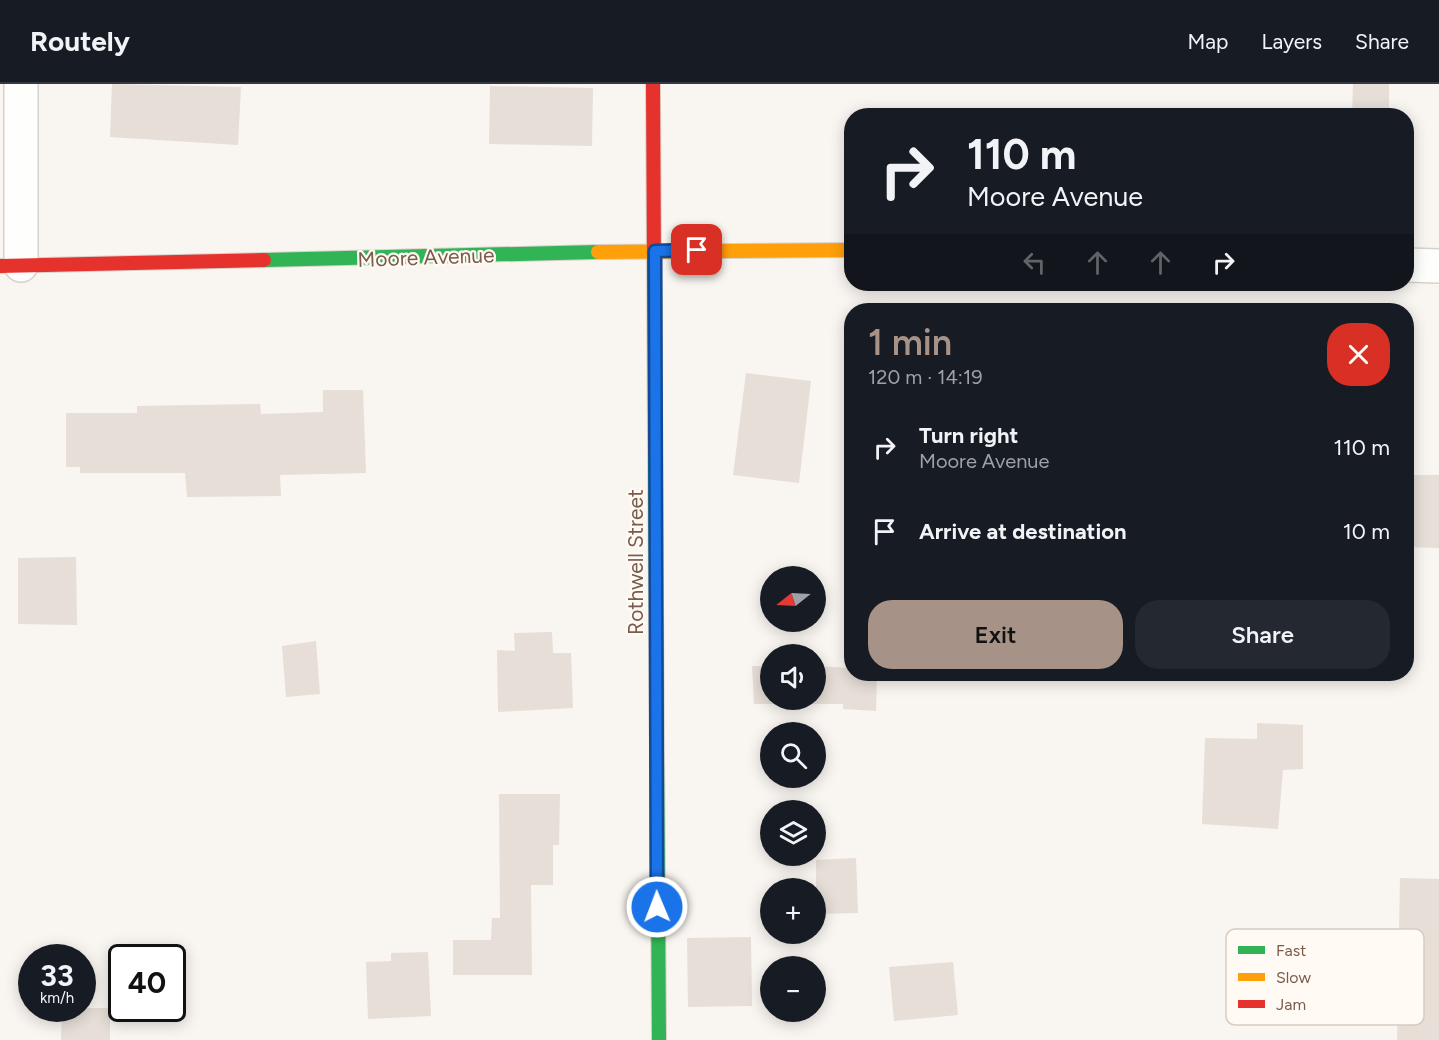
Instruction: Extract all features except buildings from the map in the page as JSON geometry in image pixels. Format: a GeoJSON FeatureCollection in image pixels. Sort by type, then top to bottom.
{"type":"FeatureCollection","features":[{"type":"Feature","properties":{"kind":"street"},"geometry":{"type":"LineString","coordinates":[[10,266],[21,84]]}},
{"type":"Feature","properties":{"kind":"street","name":"Rothwell Street"},"geometry":{"type":"LineString","coordinates":[[652,84],[659,1040]]}},
{"type":"Feature","properties":{"kind":"street","name":"Moore Avenue"},"geometry":{"type":"LineString","coordinates":[[10,266],[655,251],[844,250]]}},
{"type":"Feature","properties":{"kind":"street"},"geometry":{"type":"LineString","coordinates":[[1414,265],[1439,266]]}},
{"type":"Feature","properties":{"kind":"traffic: fast"},"geometry":{"type":"LineString","coordinates":[[264,260],[598,252]]}},
{"type":"Feature","properties":{"kind":"traffic: fast"},"geometry":{"type":"LineString","coordinates":[[655,453],[659,1040]]}},
{"type":"Feature","properties":{"kind":"traffic: slow"},"geometry":{"type":"LineString","coordinates":[[598,252],[844,250]]}},
{"type":"Feature","properties":{"kind":"traffic: jam"},"geometry":{"type":"LineString","coordinates":[[653,84],[655,453]]}},
{"type":"Feature","properties":{"kind":"traffic: jam"},"geometry":{"type":"LineString","coordinates":[[0,266],[264,260]]}},
{"type":"Feature","properties":{"kind":"route"},"geometry":{"type":"LineString","coordinates":[[657,907],[655,251],[697,250]]}}]}
